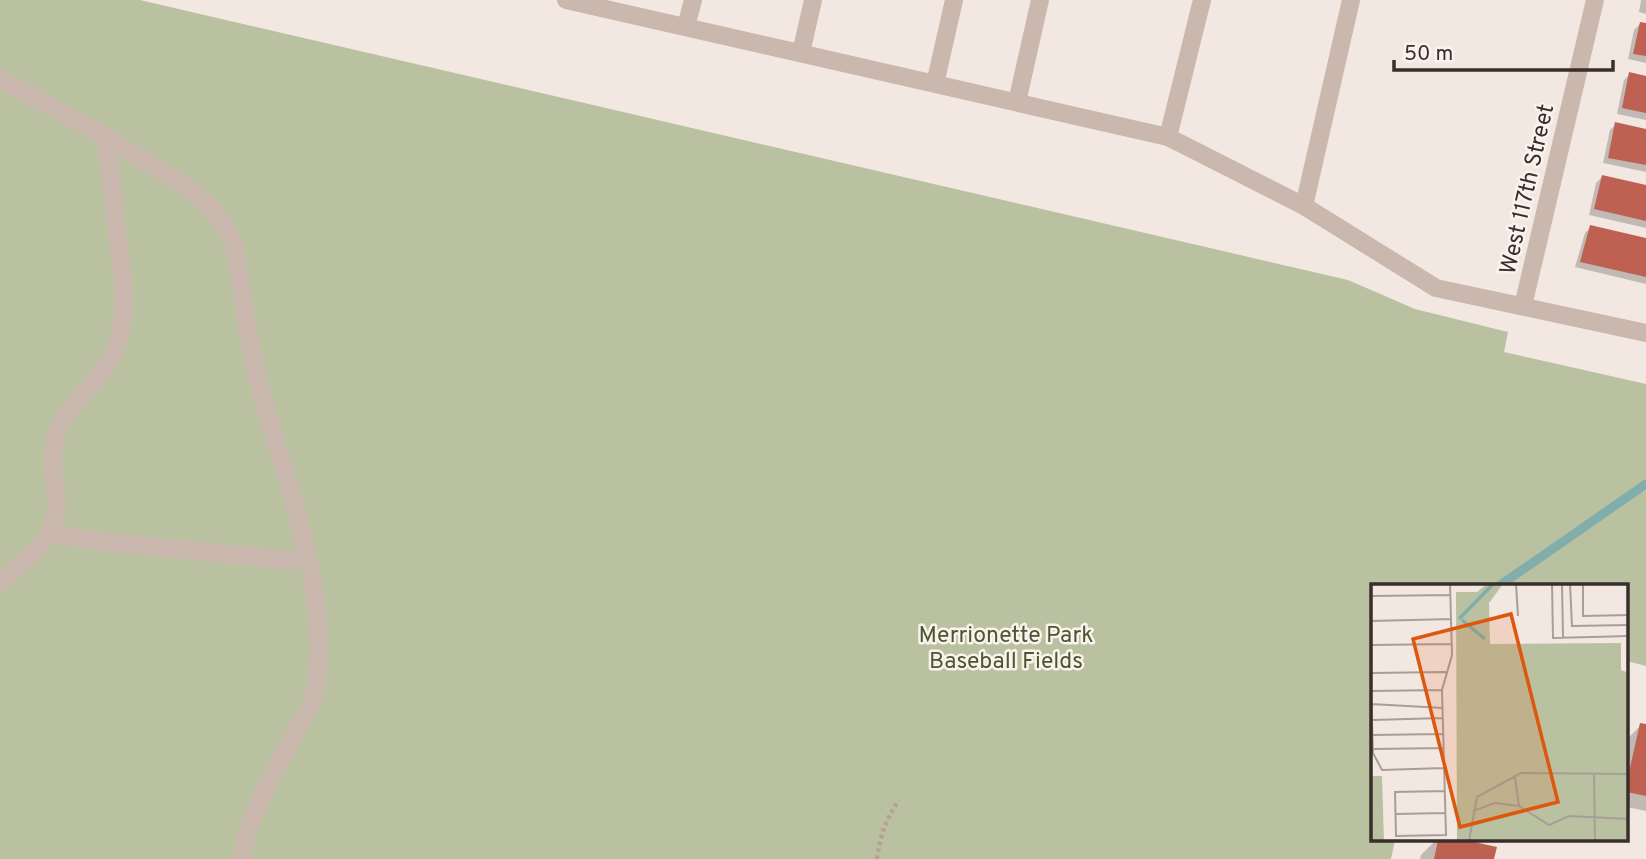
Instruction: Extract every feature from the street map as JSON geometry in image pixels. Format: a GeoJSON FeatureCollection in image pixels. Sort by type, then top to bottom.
{"type":"FeatureCollection","features":[{"type":"Feature","properties":{"kind":"street"},"geometry":{"type":"LineString","coordinates":[[566,0],[1168,137],[1304,206],[1436,288],[1646,333]]}},
{"type":"Feature","properties":{"kind":"street"},"geometry":{"type":"LineString","coordinates":[[686,27],[693,0]]}},
{"type":"Feature","properties":{"kind":"street"},"geometry":{"type":"LineString","coordinates":[[801,53],[813,0]]}},
{"type":"Feature","properties":{"kind":"street"},"geometry":{"type":"LineString","coordinates":[[935,84],[954,0]]}},
{"type":"Feature","properties":{"kind":"street"},"geometry":{"type":"LineString","coordinates":[[1017,103],[1040,0]]}},
{"type":"Feature","properties":{"kind":"street"},"geometry":{"type":"LineString","coordinates":[[1168,137],[1202,0]]}},
{"type":"Feature","properties":{"kind":"street"},"geometry":{"type":"LineString","coordinates":[[1304,206],[1351,0]]}},
{"type":"Feature","properties":{"kind":"street","name":"West 117th Street"},"geometry":{"type":"LineString","coordinates":[[1523,306],[1595,0]]}},
{"type":"Feature","properties":{"kind":"street"},"geometry":{"type":"LineString","coordinates":[[0,79],[105,136],[185,186],[209,205],[233,243],[258,382],[307,558],[317,611],[319,661],[313,698],[260,800],[247,830],[242,859]]}},
{"type":"Feature","properties":{"kind":"street"},"geometry":{"type":"LineString","coordinates":[[0,582],[51,533],[57,511],[52,471],[56,436],[63,418],[103,372],[121,335],[124,290],[113,182],[105,136]]}},
{"type":"Feature","properties":{"kind":"street"},"geometry":{"type":"LineString","coordinates":[[51,533],[99,541],[287,560],[307,558]]}},
{"type":"Feature","properties":{"kind":"path"},"geometry":{"type":"LineString","coordinates":[[877,859],[888,815],[899,800]]}},
{"type":"Feature","properties":{"kind":"green space","name":"Merrionette Park Baseball Fields"},"geometry":{"type":"Polygon","coordinates":[[[0,0],[140,0],[1348,280],[1415,309],[1508,332],[1504,352],[1646,384],[1646,666],[1628,661],[1628,584],[1371,584],[1371,842],[1395,842],[1391,859],[0,859],[0,0]]]}},
{"type":"Feature","properties":{"kind":"building"},"geometry":{"type":"Polygon","coordinates":[[[1640,22],[1646,23],[1646,56],[1633,54],[1640,22]]]}},
{"type":"Feature","properties":{"kind":"building"},"geometry":{"type":"Polygon","coordinates":[[[1629,72],[1646,76],[1646,113],[1622,108],[1629,72]]]}},
{"type":"Feature","properties":{"kind":"building"},"geometry":{"type":"Polygon","coordinates":[[[1615,122],[1646,129],[1646,165],[1608,158],[1615,122]]]}},
{"type":"Feature","properties":{"kind":"building"},"geometry":{"type":"Polygon","coordinates":[[[1602,175],[1646,185],[1646,221],[1594,209],[1602,175]]]}},
{"type":"Feature","properties":{"kind":"building"},"geometry":{"type":"Polygon","coordinates":[[[1590,225],[1646,238],[1646,277],[1580,262],[1590,225]]]}},
{"type":"Feature","properties":{"kind":"building"},"geometry":{"type":"Polygon","coordinates":[[[1640,723],[1646,724],[1646,796],[1628,792],[1628,777],[1640,723]]]}},
{"type":"Feature","properties":{"kind":"building"},"geometry":{"type":"Polygon","coordinates":[[[1438,842],[1474,842],[1497,847],[1494,859],[1434,859],[1438,842]]]}},
{"type":"Feature","properties":{"kind":"waterway"},"geometry":{"type":"LineString","coordinates":[[1502,584],[1646,484]]}}]}
